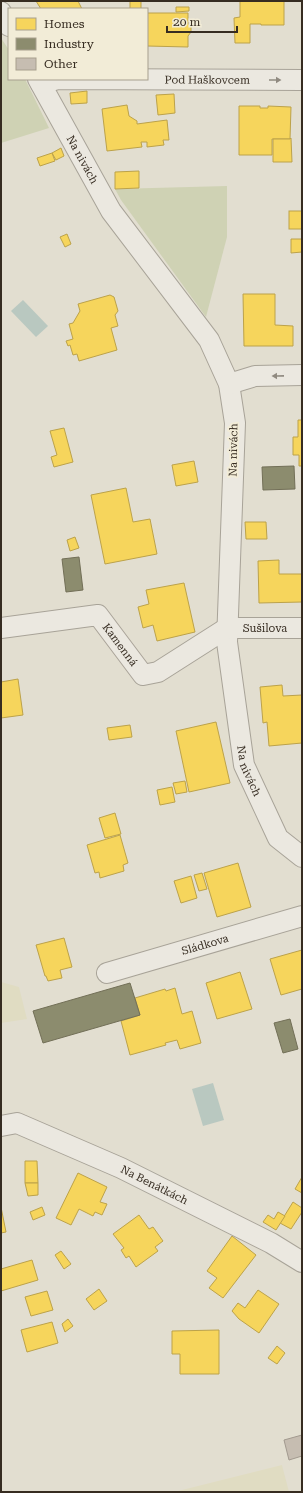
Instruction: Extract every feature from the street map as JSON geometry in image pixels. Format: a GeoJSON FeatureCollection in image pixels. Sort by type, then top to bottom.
{"type":"FeatureCollection","features":[{"type":"Feature","properties":{"kind":"street"},"geometry":{"type":"LineString","coordinates":[[1,12],[8,24]]}},
{"type":"Feature","properties":{"kind":"street","name":"Pod Haškovcem"},"geometry":{"type":"LineString","coordinates":[[40,82],[58,80],[302,80]]}},
{"type":"Feature","properties":{"kind":"street","name":"Na nivách"},"geometry":{"type":"LineString","coordinates":[[40,82],[111,211],[209,340],[229,384],[235,423],[227,642],[244,766],[278,838],[302,857]]}},
{"type":"Feature","properties":{"kind":"street"},"geometry":{"type":"LineString","coordinates":[[229,384],[255,376],[302,375]]}},
{"type":"Feature","properties":{"kind":"street","name":"Kamenná"},"geometry":{"type":"LineString","coordinates":[[1,628],[98,616],[143,675],[158,672],[227,628]]}},
{"type":"Feature","properties":{"kind":"street","name":"Sušilova"},"geometry":{"type":"LineString","coordinates":[[227,628],[302,628]]}},
{"type":"Feature","properties":{"kind":"street","name":"Sládkova"},"geometry":{"type":"LineString","coordinates":[[107,973],[302,916]]}},
{"type":"Feature","properties":{"kind":"street","name":"Na Benátkách"},"geometry":{"type":"LineString","coordinates":[[1,1126],[17,1124],[121,1168],[271,1243],[302,1262]]}},
{"type":"Feature","properties":{"kind":"shaded area"},"geometry":{"type":"Polygon","coordinates":[[[23,300],[48,326],[36,337],[11,311],[23,300]]]}},
{"type":"Feature","properties":{"kind":"shaded area"},"geometry":{"type":"Polygon","coordinates":[[[1,982],[19,987],[27,1019],[1,1023],[1,982]]]}},
{"type":"Feature","properties":{"kind":"shaded area"},"geometry":{"type":"Polygon","coordinates":[[[213,1083],[224,1120],[203,1126],[192,1089],[213,1083]]]}},
{"type":"Feature","properties":{"kind":"shaded area"},"geometry":{"type":"Polygon","coordinates":[[[282,1465],[289,1492],[174,1492],[282,1465]]]}},
{"type":"Feature","properties":{"kind":"green space"},"geometry":{"type":"Polygon","coordinates":[[[1,38],[8,48],[8,80],[25,80],[49,128],[1,143],[1,38]]]}},
{"type":"Feature","properties":{"kind":"green space"},"geometry":{"type":"Polygon","coordinates":[[[227,186],[227,237],[206,317],[121,200],[115,189],[227,186]]]}},
{"type":"Feature","properties":{"kind":"building: Homes"},"geometry":{"type":"Polygon","coordinates":[[[36,1],[78,1],[82,8],[40,8],[36,1]]]}},
{"type":"Feature","properties":{"kind":"building: Homes"},"geometry":{"type":"Polygon","coordinates":[[[130,1],[141,1],[141,8],[130,8],[130,1]]]}},
{"type":"Feature","properties":{"kind":"building: Homes"},"geometry":{"type":"Polygon","coordinates":[[[240,1],[284,1],[284,25],[250,24],[250,43],[235,43],[234,18],[240,17],[240,1]]]}},
{"type":"Feature","properties":{"kind":"building: Homes"},"geometry":{"type":"Polygon","coordinates":[[[176,7],[189,7],[189,11],[176,12],[176,7]]]}},
{"type":"Feature","properties":{"kind":"building: Homes"},"geometry":{"type":"Polygon","coordinates":[[[148,13],[188,13],[188,24],[191,27],[191,32],[188,36],[188,47],[148,46],[148,13]]]}},
{"type":"Feature","properties":{"kind":"building: Homes"},"geometry":{"type":"Polygon","coordinates":[[[87,91],[87,103],[71,104],[70,93],[87,91]]]}},
{"type":"Feature","properties":{"kind":"building: Homes"},"geometry":{"type":"Polygon","coordinates":[[[174,94],[175,113],[158,115],[156,95],[174,94]]]}},
{"type":"Feature","properties":{"kind":"building: Homes"},"geometry":{"type":"Polygon","coordinates":[[[127,105],[129,116],[137,121],[137,124],[167,120],[169,140],[163,140],[164,145],[147,147],[147,142],[141,142],[142,147],[107,151],[102,109],[127,105]]]}},
{"type":"Feature","properties":{"kind":"building: Homes"},"geometry":{"type":"Polygon","coordinates":[[[239,106],[260,106],[260,108],[268,108],[268,106],[291,107],[290,139],[272,139],[272,155],[239,155],[239,106]]]}},
{"type":"Feature","properties":{"kind":"building: Homes"},"geometry":{"type":"Polygon","coordinates":[[[291,138],[292,162],[273,162],[273,139],[291,138]]]}},
{"type":"Feature","properties":{"kind":"building: Homes"},"geometry":{"type":"Polygon","coordinates":[[[61,148],[64,156],[56,160],[52,153],[61,148]]]}},
{"type":"Feature","properties":{"kind":"building: Homes"},"geometry":{"type":"Polygon","coordinates":[[[52,153],[55,161],[40,166],[37,158],[52,153]]]}},
{"type":"Feature","properties":{"kind":"building: Homes"},"geometry":{"type":"Polygon","coordinates":[[[139,171],[139,188],[115,189],[115,172],[139,171]]]}},
{"type":"Feature","properties":{"kind":"building: Homes"},"geometry":{"type":"Polygon","coordinates":[[[289,211],[302,211],[302,229],[289,229],[289,211]]]}},
{"type":"Feature","properties":{"kind":"building: Homes"},"geometry":{"type":"Polygon","coordinates":[[[67,234],[71,244],[65,247],[60,237],[67,234]]]}},
{"type":"Feature","properties":{"kind":"building: Homes"},"geometry":{"type":"Polygon","coordinates":[[[291,239],[302,239],[302,252],[291,253],[291,239]]]}},
{"type":"Feature","properties":{"kind":"building: Homes"},"geometry":{"type":"Polygon","coordinates":[[[243,294],[275,294],[275,325],[293,326],[293,346],[244,346],[243,294]]]}},
{"type":"Feature","properties":{"kind":"building: Homes"},"geometry":{"type":"Polygon","coordinates":[[[110,295],[114,297],[118,311],[115,315],[118,326],[111,328],[117,350],[79,361],[77,354],[73,355],[70,345],[68,346],[66,341],[73,339],[69,324],[73,323],[80,311],[78,304],[110,295]]]}},
{"type":"Feature","properties":{"kind":"building: Homes"},"geometry":{"type":"Polygon","coordinates":[[[298,420],[302,420],[302,466],[299,466],[299,455],[293,455],[293,437],[298,437],[298,420]]]}},
{"type":"Feature","properties":{"kind":"building: Homes"},"geometry":{"type":"Polygon","coordinates":[[[64,428],[73,462],[54,467],[51,457],[57,455],[50,431],[64,428]]]}},
{"type":"Feature","properties":{"kind":"building: Homes"},"geometry":{"type":"Polygon","coordinates":[[[194,461],[198,482],[176,486],[172,465],[194,461]]]}},
{"type":"Feature","properties":{"kind":"building: Homes"},"geometry":{"type":"Polygon","coordinates":[[[126,488],[133,522],[150,519],[157,554],[105,564],[91,495],[126,488]]]}},
{"type":"Feature","properties":{"kind":"building: Homes"},"geometry":{"type":"Polygon","coordinates":[[[245,522],[266,522],[267,539],[246,539],[245,522]]]}},
{"type":"Feature","properties":{"kind":"building: Homes"},"geometry":{"type":"Polygon","coordinates":[[[75,537],[79,548],[70,551],[67,540],[75,537]]]}},
{"type":"Feature","properties":{"kind":"building: Homes"},"geometry":{"type":"Polygon","coordinates":[[[279,560],[279,574],[302,574],[302,602],[259,603],[258,561],[279,560]]]}},
{"type":"Feature","properties":{"kind":"building: Homes"},"geometry":{"type":"Polygon","coordinates":[[[184,583],[195,632],[157,641],[153,625],[143,628],[138,607],[149,604],[146,590],[184,583]]]}},
{"type":"Feature","properties":{"kind":"building: Homes"},"geometry":{"type":"Polygon","coordinates":[[[18,679],[23,715],[1,718],[1,682],[18,679]]]}},
{"type":"Feature","properties":{"kind":"building: Homes"},"geometry":{"type":"Polygon","coordinates":[[[282,685],[283,696],[302,695],[302,743],[269,746],[267,722],[263,723],[260,687],[282,685]]]}},
{"type":"Feature","properties":{"kind":"building: Homes"},"geometry":{"type":"Polygon","coordinates":[[[216,722],[230,783],[189,792],[176,731],[216,722]]]}},
{"type":"Feature","properties":{"kind":"building: Homes"},"geometry":{"type":"Polygon","coordinates":[[[130,725],[132,737],[109,740],[107,728],[130,725]]]}},
{"type":"Feature","properties":{"kind":"building: Homes"},"geometry":{"type":"Polygon","coordinates":[[[185,781],[187,792],[176,794],[173,783],[185,781]]]}},
{"type":"Feature","properties":{"kind":"building: Homes"},"geometry":{"type":"Polygon","coordinates":[[[172,787],[175,802],[160,805],[157,790],[172,787]]]}},
{"type":"Feature","properties":{"kind":"building: Homes"},"geometry":{"type":"Polygon","coordinates":[[[115,813],[121,834],[105,838],[99,818],[115,813]]]}},
{"type":"Feature","properties":{"kind":"building: Homes"},"geometry":{"type":"Polygon","coordinates":[[[120,835],[128,863],[123,865],[124,871],[100,878],[99,872],[95,873],[87,845],[120,835]]]}},
{"type":"Feature","properties":{"kind":"building: Homes"},"geometry":{"type":"Polygon","coordinates":[[[238,863],[251,907],[217,917],[204,873],[238,863]]]}},
{"type":"Feature","properties":{"kind":"building: Homes"},"geometry":{"type":"Polygon","coordinates":[[[202,873],[207,889],[199,891],[194,875],[202,873]]]}},
{"type":"Feature","properties":{"kind":"building: Homes"},"geometry":{"type":"Polygon","coordinates":[[[191,876],[197,898],[181,903],[174,881],[191,876]]]}},
{"type":"Feature","properties":{"kind":"building: Homes"},"geometry":{"type":"Polygon","coordinates":[[[64,938],[72,967],[60,970],[62,978],[48,981],[45,976],[36,945],[64,938]]]}},
{"type":"Feature","properties":{"kind":"building: Homes"},"geometry":{"type":"Polygon","coordinates":[[[302,950],[302,989],[281,995],[270,959],[302,950]]]}},
{"type":"Feature","properties":{"kind":"building: Homes"},"geometry":{"type":"Polygon","coordinates":[[[240,972],[252,1009],[217,1019],[206,983],[240,972]]]}},
{"type":"Feature","properties":{"kind":"building: Homes"},"geometry":{"type":"Polygon","coordinates":[[[175,988],[182,1014],[192,1011],[201,1043],[180,1049],[177,1040],[165,1043],[166,1045],[130,1055],[121,1021],[140,1015],[135,998],[165,989],[166,991],[175,988]]]}},
{"type":"Feature","properties":{"kind":"building: Homes"},"geometry":{"type":"Polygon","coordinates":[[[25,1161],[37,1161],[38,1183],[25,1183],[25,1161]]]}},
{"type":"Feature","properties":{"kind":"building: Homes"},"geometry":{"type":"Polygon","coordinates":[[[78,1173],[107,1187],[100,1202],[107,1204],[102,1215],[95,1212],[93,1216],[79,1209],[71,1225],[56,1218],[78,1173]]]}},
{"type":"Feature","properties":{"kind":"building: Homes"},"geometry":{"type":"Polygon","coordinates":[[[302,1177],[302,1193],[295,1189],[302,1177]]]}},
{"type":"Feature","properties":{"kind":"building: Homes"},"geometry":{"type":"Polygon","coordinates":[[[25,1183],[38,1183],[38,1195],[28,1196],[25,1183]]]}},
{"type":"Feature","properties":{"kind":"building: Homes"},"geometry":{"type":"Polygon","coordinates":[[[293,1202],[302,1208],[302,1212],[291,1229],[280,1223],[293,1202]]]}},
{"type":"Feature","properties":{"kind":"building: Homes"},"geometry":{"type":"Polygon","coordinates":[[[1,1207],[6,1232],[1,1233],[1,1207]]]}},
{"type":"Feature","properties":{"kind":"building: Homes"},"geometry":{"type":"Polygon","coordinates":[[[42,1207],[45,1215],[33,1220],[30,1212],[42,1207]]]}},
{"type":"Feature","properties":{"kind":"building: Homes"},"geometry":{"type":"Polygon","coordinates":[[[278,1212],[285,1216],[276,1230],[263,1222],[268,1215],[274,1219],[278,1212]]]}},
{"type":"Feature","properties":{"kind":"building: Homes"},"geometry":{"type":"Polygon","coordinates":[[[139,1215],[149,1229],[153,1227],[163,1241],[155,1247],[158,1251],[136,1267],[129,1256],[126,1258],[121,1250],[124,1248],[113,1234],[139,1215]]]}},
{"type":"Feature","properties":{"kind":"building: Homes"},"geometry":{"type":"Polygon","coordinates":[[[232,1236],[256,1255],[223,1298],[209,1288],[217,1278],[207,1271],[232,1236]]]}},
{"type":"Feature","properties":{"kind":"building: Homes"},"geometry":{"type":"Polygon","coordinates":[[[61,1251],[71,1264],[64,1269],[55,1255],[61,1251]]]}},
{"type":"Feature","properties":{"kind":"building: Homes"},"geometry":{"type":"Polygon","coordinates":[[[32,1260],[38,1280],[1,1291],[1,1269],[32,1260]]]}},
{"type":"Feature","properties":{"kind":"building: Homes"},"geometry":{"type":"Polygon","coordinates":[[[99,1289],[107,1301],[94,1310],[86,1299],[99,1289]]]}},
{"type":"Feature","properties":{"kind":"building: Homes"},"geometry":{"type":"Polygon","coordinates":[[[258,1290],[279,1304],[259,1333],[239,1319],[232,1311],[238,1303],[245,1308],[258,1290]]]}},
{"type":"Feature","properties":{"kind":"building: Homes"},"geometry":{"type":"Polygon","coordinates":[[[47,1291],[53,1310],[31,1316],[25,1297],[47,1291]]]}},
{"type":"Feature","properties":{"kind":"building: Homes"},"geometry":{"type":"Polygon","coordinates":[[[68,1319],[73,1326],[65,1332],[62,1324],[68,1319]]]}},
{"type":"Feature","properties":{"kind":"building: Homes"},"geometry":{"type":"Polygon","coordinates":[[[52,1322],[58,1343],[27,1352],[21,1330],[52,1322]]]}},
{"type":"Feature","properties":{"kind":"building: Homes"},"geometry":{"type":"Polygon","coordinates":[[[219,1330],[219,1374],[180,1374],[180,1354],[172,1354],[172,1331],[219,1330]]]}},
{"type":"Feature","properties":{"kind":"building: Homes"},"geometry":{"type":"Polygon","coordinates":[[[277,1346],[285,1353],[277,1364],[268,1358],[277,1346]]]}},
{"type":"Feature","properties":{"kind":"building: Industry"},"geometry":{"type":"Polygon","coordinates":[[[294,466],[295,489],[263,490],[262,467],[294,466]]]}},
{"type":"Feature","properties":{"kind":"building: Industry"},"geometry":{"type":"Polygon","coordinates":[[[79,557],[83,590],[66,592],[62,559],[79,557]]]}},
{"type":"Feature","properties":{"kind":"building: Industry"},"geometry":{"type":"Polygon","coordinates":[[[130,983],[140,1015],[43,1043],[33,1011],[130,983]]]}},
{"type":"Feature","properties":{"kind":"building: Industry"},"geometry":{"type":"Polygon","coordinates":[[[290,1019],[298,1049],[283,1053],[274,1023],[290,1019]]]}},
{"type":"Feature","properties":{"kind":"building: Other"},"geometry":{"type":"Polygon","coordinates":[[[302,1435],[302,1456],[289,1460],[284,1440],[302,1435]]]}}]}
